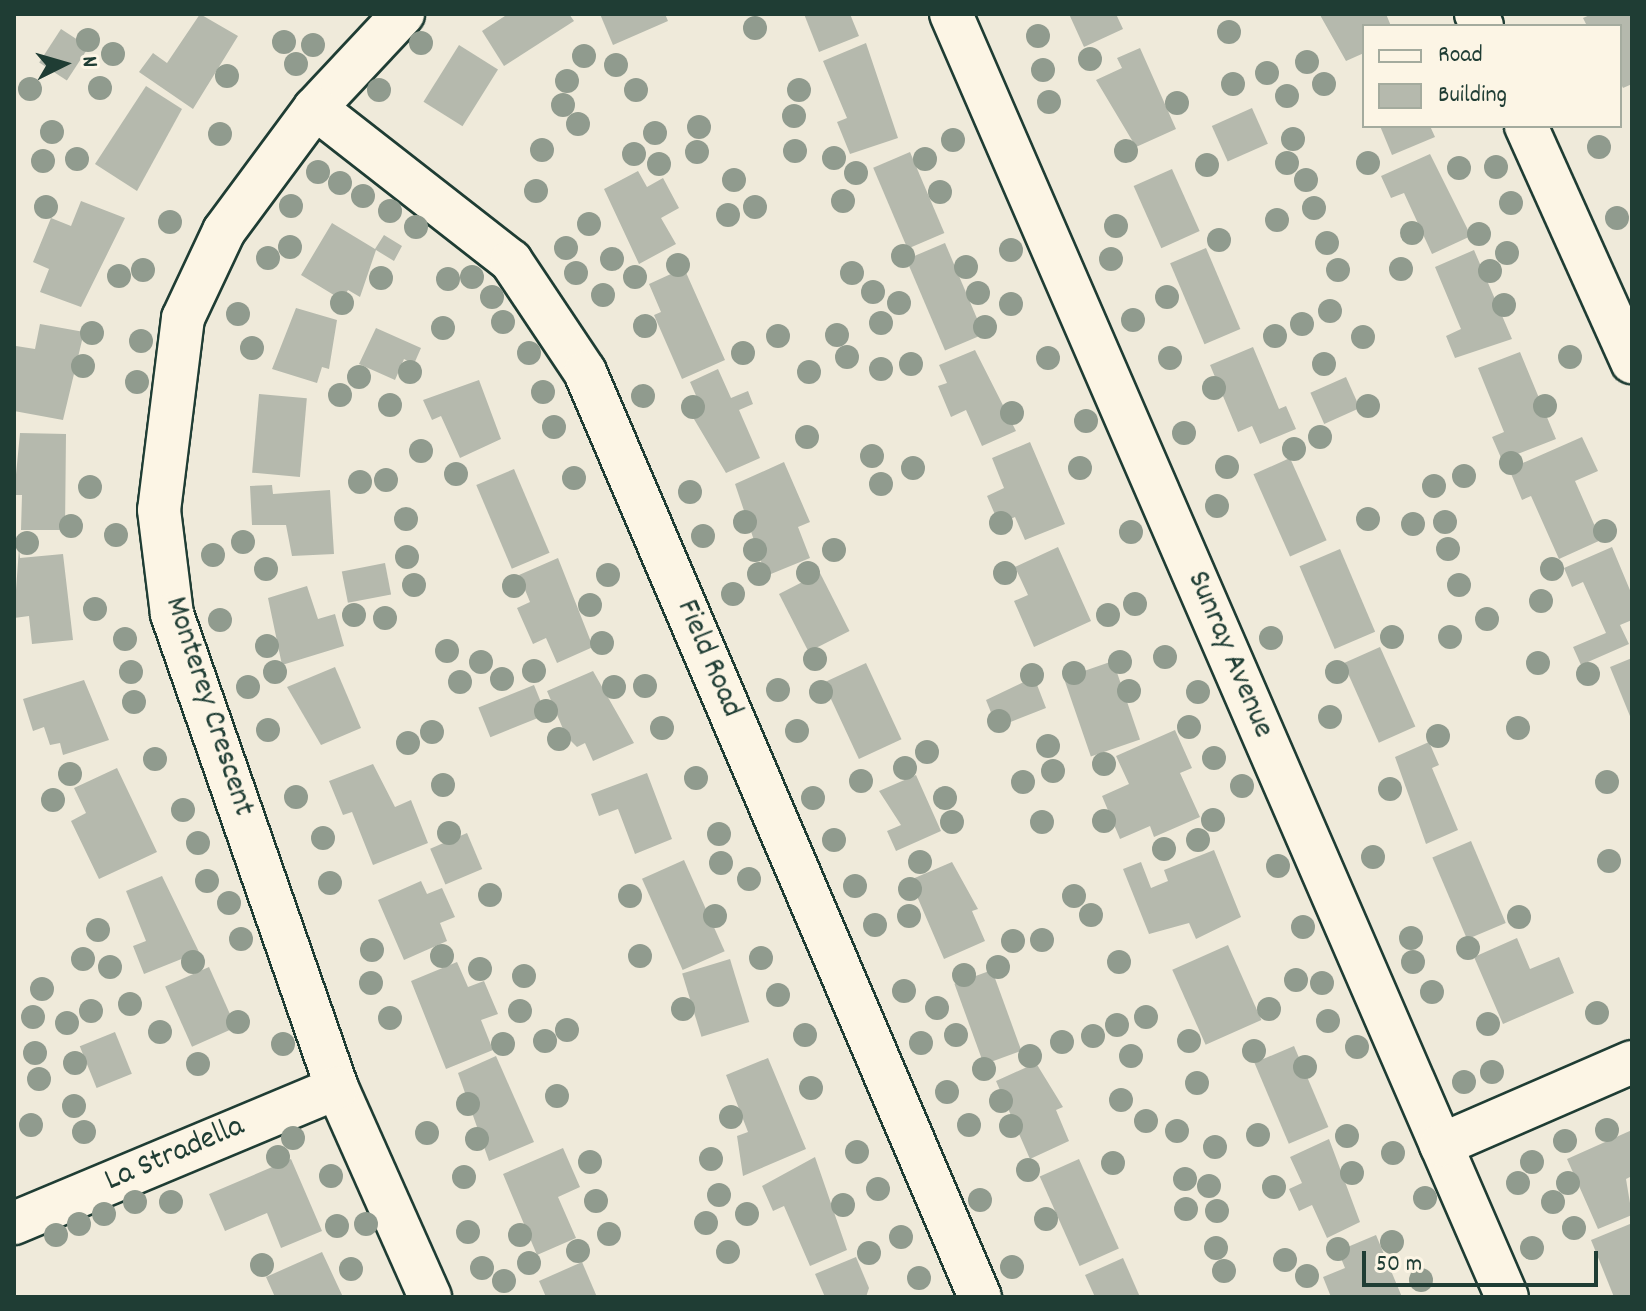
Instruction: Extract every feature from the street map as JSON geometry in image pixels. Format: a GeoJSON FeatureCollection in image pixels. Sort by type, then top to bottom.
{"type":"FeatureCollection","features":[{"type":"Feature","properties":{"kind":"street","name":"Monterey Crescent"},"geometry":{"type":"LineString","coordinates":[[403,14],[315,108],[224,231],[183,318],[159,510],[172,614],[337,1088],[430,1297]]}},
{"type":"Feature","properties":{"kind":"street","name":"Sunray Avenue"},"geometry":{"type":"LineString","coordinates":[[951,14],[1507,1297]]}},
{"type":"Feature","properties":{"kind":"street","name":"Field Road"},"geometry":{"type":"LineString","coordinates":[[315,108],[511,261],[585,372],[980,1297]]}},
{"type":"Feature","properties":{"kind":"street"},"geometry":{"type":"LineString","coordinates":[[1527,128],[1632,362]]}},
{"type":"Feature","properties":{"kind":"street"},"geometry":{"type":"LineString","coordinates":[[1441,1145],[1632,1062]]}},
{"type":"Feature","properties":{"kind":"street","name":"La Stradella"},"geometry":{"type":"LineString","coordinates":[[14,1223],[337,1088]]}},
{"type":"Feature","properties":{"kind":"building"},"geometry":{"type":"Polygon","coordinates":[[[200,14],[238,36],[193,109],[139,72],[153,53],[167,63],[200,14]]]}},
{"type":"Feature","properties":{"kind":"building"},"geometry":{"type":"Polygon","coordinates":[[[508,14],[569,14],[574,21],[504,66],[482,31],[508,14]]]}},
{"type":"Feature","properties":{"kind":"building"},"geometry":{"type":"Polygon","coordinates":[[[600,14],[665,14],[668,21],[613,45],[600,14]]]}},
{"type":"Feature","properties":{"kind":"building"},"geometry":{"type":"Polygon","coordinates":[[[804,14],[850,14],[859,36],[819,52],[804,14]]]}},
{"type":"Feature","properties":{"kind":"building"},"geometry":{"type":"Polygon","coordinates":[[[1069,14],[1116,14],[1123,29],[1084,47],[1069,14]]]}},
{"type":"Feature","properties":{"kind":"building"},"geometry":{"type":"Polygon","coordinates":[[[1386,14],[1390,24],[1362,24],[1362,54],[1346,61],[1320,15],[1386,14]]]}},
{"type":"Feature","properties":{"kind":"building"},"geometry":{"type":"Polygon","coordinates":[[[1592,14],[1632,14],[1632,84],[1622,86],[1622,24],[1586,24],[1583,18],[1592,14]]]}},
{"type":"Feature","properties":{"kind":"building"},"geometry":{"type":"Polygon","coordinates":[[[61,29],[89,47],[67,81],[39,63],[61,29]]]}},
{"type":"Feature","properties":{"kind":"building"},"geometry":{"type":"Polygon","coordinates":[[[866,43],[898,138],[850,154],[837,122],[847,118],[823,61],[866,43]]]}},
{"type":"Feature","properties":{"kind":"building"},"geometry":{"type":"Polygon","coordinates":[[[459,45],[498,69],[463,126],[423,102],[459,45]]]}},
{"type":"Feature","properties":{"kind":"building"},"geometry":{"type":"Polygon","coordinates":[[[1140,48],[1176,129],[1136,147],[1096,80],[1122,68],[1117,58],[1140,48]]]}},
{"type":"Feature","properties":{"kind":"building"},"geometry":{"type":"Polygon","coordinates":[[[146,86],[182,109],[137,191],[95,164],[146,86]]]}},
{"type":"Feature","properties":{"kind":"building"},"geometry":{"type":"Polygon","coordinates":[[[1252,108],[1268,144],[1228,162],[1212,126],[1252,108]]]}},
{"type":"Feature","properties":{"kind":"building"},"geometry":{"type":"Polygon","coordinates":[[[1381,128],[1431,128],[1435,137],[1392,155],[1381,128]]]}},
{"type":"Feature","properties":{"kind":"building"},"geometry":{"type":"Polygon","coordinates":[[[910,152],[944,233],[908,249],[873,168],[910,152]]]}},
{"type":"Feature","properties":{"kind":"building"},"geometry":{"type":"Polygon","coordinates":[[[1430,154],[1471,236],[1432,254],[1404,193],[1391,198],[1381,176],[1430,154]]]}},
{"type":"Feature","properties":{"kind":"building"},"geometry":{"type":"Polygon","coordinates":[[[1172,169],[1200,231],[1161,248],[1134,186],[1172,169]]]}},
{"type":"Feature","properties":{"kind":"building"},"geometry":{"type":"Polygon","coordinates":[[[638,171],[647,187],[663,178],[679,208],[661,218],[676,244],[639,264],[604,189],[638,171]]]}},
{"type":"Feature","properties":{"kind":"building"},"geometry":{"type":"Polygon","coordinates":[[[81,201],[125,218],[81,307],[40,292],[49,269],[33,262],[51,218],[71,226],[81,201]]]}},
{"type":"Feature","properties":{"kind":"building"},"geometry":{"type":"Polygon","coordinates":[[[332,223],[375,249],[384,235],[402,246],[394,261],[376,250],[360,297],[348,290],[342,300],[301,275],[332,223]]]}},
{"type":"Feature","properties":{"kind":"building"},"geometry":{"type":"Polygon","coordinates":[[[945,243],[984,334],[945,351],[906,259],[945,243]]]}},
{"type":"Feature","properties":{"kind":"building"},"geometry":{"type":"Polygon","coordinates":[[[1206,248],[1240,329],[1204,344],[1170,263],[1206,248]]]}},
{"type":"Feature","properties":{"kind":"building"},"geometry":{"type":"Polygon","coordinates":[[[1474,250],[1512,339],[1455,358],[1446,336],[1461,329],[1435,267],[1474,250]]]}},
{"type":"Feature","properties":{"kind":"building"},"geometry":{"type":"Polygon","coordinates":[[[684,268],[725,360],[682,379],[654,315],[661,312],[649,284],[684,268]]]}},
{"type":"Feature","properties":{"kind":"building"},"geometry":{"type":"Polygon","coordinates":[[[296,308],[337,320],[329,369],[322,367],[317,383],[272,369],[296,308]]]}},
{"type":"Feature","properties":{"kind":"building"},"geometry":{"type":"Polygon","coordinates":[[[40,324],[84,332],[63,420],[14,411],[16,346],[35,349],[40,324]]]}},
{"type":"Feature","properties":{"kind":"building"},"geometry":{"type":"Polygon","coordinates":[[[376,328],[421,348],[414,364],[404,359],[395,380],[359,364],[376,328]]]}},
{"type":"Feature","properties":{"kind":"building"},"geometry":{"type":"Polygon","coordinates":[[[1253,347],[1279,409],[1286,406],[1296,429],[1260,444],[1252,426],[1238,432],[1210,365],[1253,347]]]}},
{"type":"Feature","properties":{"kind":"building"},"geometry":{"type":"Polygon","coordinates":[[[975,350],[1016,431],[982,446],[966,410],[951,417],[938,386],[947,383],[939,365],[975,350]]]}},
{"type":"Feature","properties":{"kind":"building"},"geometry":{"type":"Polygon","coordinates":[[[1520,352],[1556,439],[1502,460],[1492,437],[1504,432],[1478,368],[1520,352]]]}},
{"type":"Feature","properties":{"kind":"building"},"geometry":{"type":"Polygon","coordinates":[[[718,369],[731,398],[748,391],[753,404],[739,410],[760,458],[726,473],[691,414],[702,409],[690,382],[718,369]]]}},
{"type":"Feature","properties":{"kind":"building"},"geometry":{"type":"Polygon","coordinates":[[[1346,377],[1360,408],[1324,424],[1310,393],[1346,377]]]}},
{"type":"Feature","properties":{"kind":"building"},"geometry":{"type":"Polygon","coordinates":[[[479,380],[501,439],[460,458],[441,416],[432,420],[423,400],[479,380]]]}},
{"type":"Feature","properties":{"kind":"building"},"geometry":{"type":"Polygon","coordinates":[[[259,394],[307,398],[300,477],[252,473],[259,394]]]}},
{"type":"Feature","properties":{"kind":"building"},"geometry":{"type":"Polygon","coordinates":[[[20,433],[66,434],[65,530],[21,530],[22,495],[14,495],[20,433]]]}},
{"type":"Feature","properties":{"kind":"building"},"geometry":{"type":"Polygon","coordinates":[[[1582,437],[1598,471],[1575,481],[1601,540],[1559,559],[1531,496],[1522,500],[1509,469],[1582,437]]]}},
{"type":"Feature","properties":{"kind":"building"},"geometry":{"type":"Polygon","coordinates":[[[1030,442],[1065,524],[1025,540],[1015,517],[999,524],[987,496],[1004,488],[992,458],[1030,442]]]}},
{"type":"Feature","properties":{"kind":"building"},"geometry":{"type":"Polygon","coordinates":[[[1290,458],[1327,540],[1290,556],[1253,474],[1290,458]]]}},
{"type":"Feature","properties":{"kind":"building"},"geometry":{"type":"Polygon","coordinates":[[[784,462],[810,522],[798,527],[810,558],[766,576],[735,484],[784,462]]]}},
{"type":"Feature","properties":{"kind":"building"},"geometry":{"type":"Polygon","coordinates":[[[514,469],[550,553],[512,569],[476,485],[514,469]]]}},
{"type":"Feature","properties":{"kind":"building"},"geometry":{"type":"Polygon","coordinates":[[[272,485],[273,494],[330,490],[334,554],[292,556],[286,525],[252,525],[250,486],[272,485]]]}},
{"type":"Feature","properties":{"kind":"building"},"geometry":{"type":"Polygon","coordinates":[[[1058,547],[1091,621],[1034,647],[1014,601],[1028,595],[1015,567],[1058,547]]]}},
{"type":"Feature","properties":{"kind":"building"},"geometry":{"type":"Polygon","coordinates":[[[1612,547],[1632,595],[1632,620],[1620,625],[1629,644],[1581,665],[1573,647],[1606,633],[1583,582],[1572,587],[1564,568],[1612,547]]]}},
{"type":"Feature","properties":{"kind":"building"},"geometry":{"type":"Polygon","coordinates":[[[19,548],[20,558],[63,554],[73,640],[32,644],[29,616],[14,618],[19,548]]]}},
{"type":"Feature","properties":{"kind":"building"},"geometry":{"type":"Polygon","coordinates":[[[1340,549],[1375,632],[1335,649],[1299,566],[1340,549]]]}},
{"type":"Feature","properties":{"kind":"building"},"geometry":{"type":"Polygon","coordinates":[[[558,558],[593,647],[557,663],[546,638],[533,644],[517,608],[530,602],[519,575],[558,558]]]}},
{"type":"Feature","properties":{"kind":"building"},"geometry":{"type":"Polygon","coordinates":[[[385,563],[391,594],[348,603],[342,571],[385,563]]]}},
{"type":"Feature","properties":{"kind":"building"},"geometry":{"type":"Polygon","coordinates":[[[820,573],[850,631],[809,652],[779,594],[820,573]]]}},
{"type":"Feature","properties":{"kind":"building"},"geometry":{"type":"Polygon","coordinates":[[[307,586],[318,619],[335,614],[344,646],[282,665],[268,598],[307,586]]]}},
{"type":"Feature","properties":{"kind":"building"},"geometry":{"type":"Polygon","coordinates":[[[1380,647],[1415,726],[1379,743],[1343,663],[1380,647]]]}},
{"type":"Feature","properties":{"kind":"building"},"geometry":{"type":"Polygon","coordinates":[[[1632,658],[1632,721],[1610,667],[1632,658]]]}},
{"type":"Feature","properties":{"kind":"building"},"geometry":{"type":"Polygon","coordinates":[[[1113,661],[1140,739],[1091,756],[1064,678],[1113,661]]]}},
{"type":"Feature","properties":{"kind":"building"},"geometry":{"type":"Polygon","coordinates":[[[866,663],[901,739],[859,759],[823,683],[866,663]]]}},
{"type":"Feature","properties":{"kind":"building"},"geometry":{"type":"Polygon","coordinates":[[[335,667],[361,728],[321,745],[287,687],[335,667]]]}},
{"type":"Feature","properties":{"kind":"building"},"geometry":{"type":"Polygon","coordinates":[[[593,671],[634,743],[593,761],[585,743],[577,747],[566,736],[547,691],[593,671]]]}},
{"type":"Feature","properties":{"kind":"building"},"geometry":{"type":"Polygon","coordinates":[[[1034,677],[1046,708],[1008,723],[1003,710],[992,715],[986,700],[1034,677]]]}},
{"type":"Feature","properties":{"kind":"building"},"geometry":{"type":"Polygon","coordinates":[[[84,680],[109,740],[63,755],[60,743],[50,745],[44,727],[33,731],[23,699],[84,680]]]}},
{"type":"Feature","properties":{"kind":"building"},"geometry":{"type":"Polygon","coordinates":[[[534,685],[546,715],[490,737],[478,707],[534,685]]]}},
{"type":"Feature","properties":{"kind":"building"},"geometry":{"type":"Polygon","coordinates":[[[1175,730],[1192,768],[1180,773],[1200,817],[1154,837],[1150,826],[1120,839],[1102,796],[1129,784],[1116,756],[1175,730]]]}},
{"type":"Feature","properties":{"kind":"building"},"geometry":{"type":"Polygon","coordinates":[[[1429,742],[1439,765],[1432,768],[1458,830],[1426,844],[1395,757],[1429,742]]]}},
{"type":"Feature","properties":{"kind":"building"},"geometry":{"type":"Polygon","coordinates":[[[373,764],[395,807],[411,800],[428,843],[373,865],[352,812],[343,815],[329,781],[373,764]]]}},
{"type":"Feature","properties":{"kind":"building"},"geometry":{"type":"Polygon","coordinates":[[[117,768],[157,852],[99,879],[71,821],[86,813],[74,788],[117,768]]]}},
{"type":"Feature","properties":{"kind":"building"},"geometry":{"type":"Polygon","coordinates":[[[647,773],[672,839],[635,854],[618,809],[599,816],[591,794],[647,773]]]}},
{"type":"Feature","properties":{"kind":"building"},"geometry":{"type":"Polygon","coordinates":[[[916,775],[941,831],[896,851],[887,831],[901,825],[879,791],[916,775]]]}},
{"type":"Feature","properties":{"kind":"building"},"geometry":{"type":"Polygon","coordinates":[[[467,833],[482,869],[445,885],[430,849],[467,833]]]}},
{"type":"Feature","properties":{"kind":"building"},"geometry":{"type":"Polygon","coordinates":[[[1471,841],[1506,923],[1467,939],[1432,857],[1471,841]]]}},
{"type":"Feature","properties":{"kind":"building"},"geometry":{"type":"Polygon","coordinates":[[[1214,850],[1241,917],[1196,939],[1189,923],[1149,934],[1123,869],[1141,862],[1151,888],[1168,881],[1164,870],[1214,850]]]}},
{"type":"Feature","properties":{"kind":"building"},"geometry":{"type":"Polygon","coordinates":[[[684,860],[725,951],[683,970],[642,879],[684,860]]]}},
{"type":"Feature","properties":{"kind":"building"},"geometry":{"type":"Polygon","coordinates":[[[952,862],[978,909],[972,911],[985,941],[944,959],[910,880],[952,862]]]}},
{"type":"Feature","properties":{"kind":"building"},"geometry":{"type":"Polygon","coordinates":[[[162,876],[199,952],[144,974],[133,946],[146,941],[126,891],[162,876]]]}},
{"type":"Feature","properties":{"kind":"building"},"geometry":{"type":"Polygon","coordinates":[[[421,881],[427,894],[442,888],[455,917],[440,923],[447,941],[404,960],[378,900],[421,881]]]}},
{"type":"Feature","properties":{"kind":"building"},"geometry":{"type":"Polygon","coordinates":[[[1517,938],[1530,969],[1559,957],[1574,993],[1503,1024],[1474,957],[1517,938]]]}},
{"type":"Feature","properties":{"kind":"building"},"geometry":{"type":"Polygon","coordinates":[[[1228,945],[1261,1020],[1206,1045],[1172,970],[1228,945]]]}},
{"type":"Feature","properties":{"kind":"building"},"geometry":{"type":"Polygon","coordinates":[[[730,959],[749,1022],[701,1037],[682,974],[730,959]]]}},
{"type":"Feature","properties":{"kind":"building"},"geometry":{"type":"Polygon","coordinates":[[[457,962],[468,987],[484,981],[498,1014],[481,1020],[493,1050],[446,1069],[411,981],[457,962]]]}},
{"type":"Feature","properties":{"kind":"building"},"geometry":{"type":"Polygon","coordinates":[[[209,967],[236,1027],[192,1047],[165,987],[209,967]]]}},
{"type":"Feature","properties":{"kind":"building"},"geometry":{"type":"Polygon","coordinates":[[[992,970],[1021,1051],[984,1064],[954,984],[992,970]]]}},
{"type":"Feature","properties":{"kind":"building"},"geometry":{"type":"Polygon","coordinates":[[[115,1032],[132,1074],[97,1088],[80,1046],[115,1032]]]}},
{"type":"Feature","properties":{"kind":"building"},"geometry":{"type":"Polygon","coordinates":[[[1294,1046],[1328,1127],[1289,1144],[1254,1063],[1294,1046]]]}},
{"type":"Feature","properties":{"kind":"building"},"geometry":{"type":"Polygon","coordinates":[[[496,1056],[534,1142],[489,1161],[458,1073],[496,1056]]]}},
{"type":"Feature","properties":{"kind":"building"},"geometry":{"type":"Polygon","coordinates":[[[768,1058],[806,1149],[743,1176],[737,1136],[748,1132],[726,1075],[768,1058]]]}},
{"type":"Feature","properties":{"kind":"building"},"geometry":{"type":"Polygon","coordinates":[[[1036,1063],[1063,1107],[1056,1110],[1069,1141],[1030,1159],[996,1081],[1036,1063]]]}},
{"type":"Feature","properties":{"kind":"building"},"geometry":{"type":"Polygon","coordinates":[[[1632,1130],[1632,1176],[1626,1179],[1632,1215],[1598,1229],[1567,1159],[1632,1130]]]}},
{"type":"Feature","properties":{"kind":"building"},"geometry":{"type":"Polygon","coordinates":[[[1329,1139],[1360,1222],[1327,1238],[1312,1205],[1299,1211],[1289,1189],[1302,1183],[1290,1157],[1329,1139]]]}},
{"type":"Feature","properties":{"kind":"building"},"geometry":{"type":"Polygon","coordinates":[[[563,1148],[580,1187],[558,1197],[576,1238],[537,1255],[503,1174],[563,1148]]]}},
{"type":"Feature","properties":{"kind":"building"},"geometry":{"type":"Polygon","coordinates":[[[815,1157],[847,1250],[810,1266],[784,1206],[773,1211],[762,1186],[815,1157]]]}},
{"type":"Feature","properties":{"kind":"building"},"geometry":{"type":"Polygon","coordinates":[[[291,1159],[322,1231],[281,1248],[267,1213],[225,1231],[209,1194],[291,1159]]]}},
{"type":"Feature","properties":{"kind":"building"},"geometry":{"type":"Polygon","coordinates":[[[1079,1159],[1119,1249],[1080,1266],[1040,1176],[1079,1159]]]}},
{"type":"Feature","properties":{"kind":"building"},"geometry":{"type":"Polygon","coordinates":[[[1630,1224],[1632,1297],[1614,1297],[1591,1240],[1630,1224]]]}},
{"type":"Feature","properties":{"kind":"building"},"geometry":{"type":"Polygon","coordinates":[[[1376,1235],[1402,1297],[1331,1297],[1323,1277],[1345,1268],[1338,1251],[1376,1235]]]}},
{"type":"Feature","properties":{"kind":"building"},"geometry":{"type":"Polygon","coordinates":[[[322,1252],[343,1297],[275,1297],[266,1277],[322,1252]]]}},
{"type":"Feature","properties":{"kind":"building"},"geometry":{"type":"Polygon","coordinates":[[[856,1257],[869,1288],[866,1297],[825,1297],[815,1274],[856,1257]]]}},
{"type":"Feature","properties":{"kind":"building"},"geometry":{"type":"Polygon","coordinates":[[[1123,1258],[1140,1297],[1095,1297],[1085,1275],[1123,1258]]]}},
{"type":"Feature","properties":{"kind":"building"},"geometry":{"type":"Polygon","coordinates":[[[582,1262],[597,1297],[546,1297],[539,1281],[582,1262]]]}}]}
